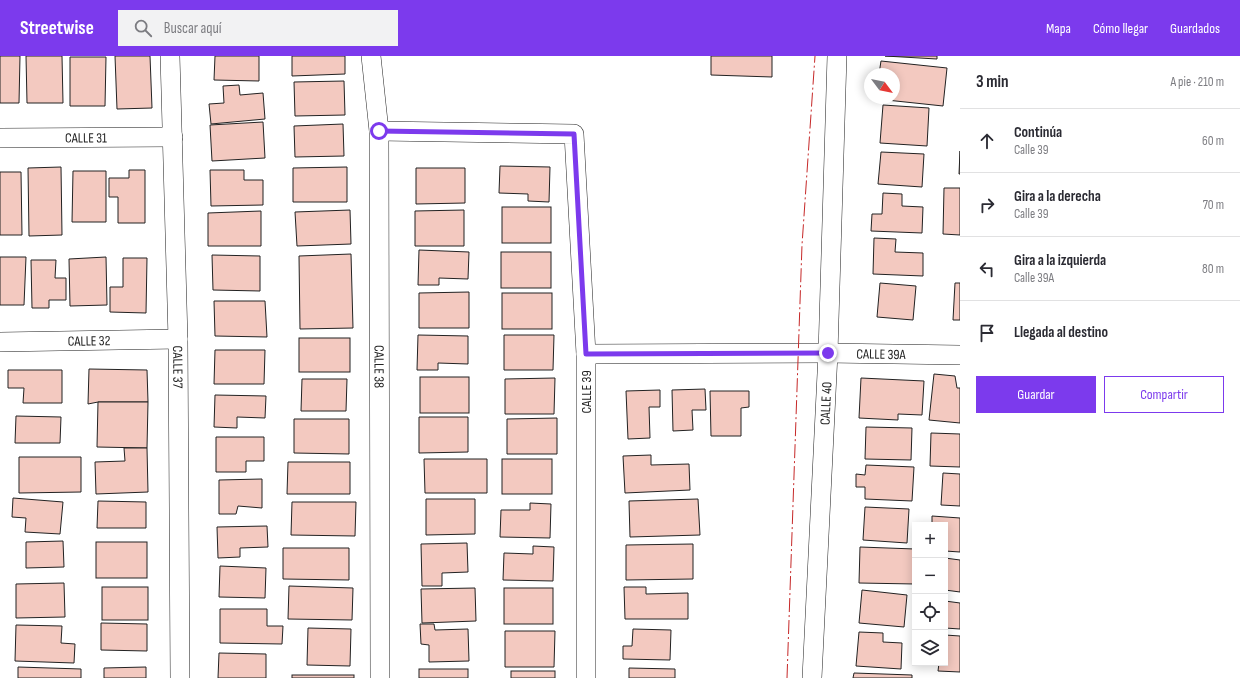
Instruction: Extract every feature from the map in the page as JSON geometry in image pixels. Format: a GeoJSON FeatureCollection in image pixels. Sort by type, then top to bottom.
{"type":"FeatureCollection","features":[{"type":"Feature","properties":{"kind":"street","name":"CALLE 37"},"geometry":{"type":"LineString","coordinates":[[170,56],[178,339],[180,678]]}},
{"type":"Feature","properties":{"kind":"street","name":"CALLE 38"},"geometry":{"type":"LineString","coordinates":[[371,56],[379,131],[380,678]]}},
{"type":"Feature","properties":{"kind":"street","name":"CALLE 40"},"geometry":{"type":"LineString","coordinates":[[812,678],[828,353],[837,56]]}},
{"type":"Feature","properties":{"kind":"street","name":"CALLE 39"},"geometry":{"type":"LineString","coordinates":[[379,131],[574,134],[586,354],[586,678]]}},
{"type":"Feature","properties":{"kind":"street","name":"CALLE 31"},"geometry":{"type":"LineString","coordinates":[[0,138],[173,137]]}},
{"type":"Feature","properties":{"kind":"street","name":"CALLE 32"},"geometry":{"type":"LineString","coordinates":[[0,342],[178,339]]}},
{"type":"Feature","properties":{"kind":"street","name":"CALLE 39A"},"geometry":{"type":"LineString","coordinates":[[586,354],[828,353],[960,355]]}},
{"type":"Feature","properties":{"kind":"building"},"geometry":{"type":"Polygon","coordinates":[[[0,56],[20,56],[19,103],[0,103],[0,56]]]}},
{"type":"Feature","properties":{"kind":"building"},"geometry":{"type":"Polygon","coordinates":[[[26,56],[62,56],[63,103],[27,103],[26,56]]]}},
{"type":"Feature","properties":{"kind":"building"},"geometry":{"type":"Polygon","coordinates":[[[115,56],[150,56],[152,108],[117,109],[115,56]]]}},
{"type":"Feature","properties":{"kind":"building"},"geometry":{"type":"Polygon","coordinates":[[[215,56],[259,56],[259,81],[214,80],[215,56]]]}},
{"type":"Feature","properties":{"kind":"building"},"geometry":{"type":"Polygon","coordinates":[[[292,56],[345,56],[345,74],[292,76],[292,56]]]}},
{"type":"Feature","properties":{"kind":"building"},"geometry":{"type":"Polygon","coordinates":[[[711,56],[772,56],[772,77],[711,75],[711,56]]]}},
{"type":"Feature","properties":{"kind":"building"},"geometry":{"type":"Polygon","coordinates":[[[885,56],[937,56],[937,59],[885,56]]]}},
{"type":"Feature","properties":{"kind":"building"},"geometry":{"type":"Polygon","coordinates":[[[70,57],[106,57],[105,106],[70,106],[70,57]]]}},
{"type":"Feature","properties":{"kind":"building"},"geometry":{"type":"Polygon","coordinates":[[[881,61],[947,68],[943,106],[900,101],[900,68],[880,68],[881,61]]]}},
{"type":"Feature","properties":{"kind":"building"},"geometry":{"type":"Polygon","coordinates":[[[344,81],[345,115],[295,116],[294,82],[344,81]]]}},
{"type":"Feature","properties":{"kind":"building"},"geometry":{"type":"Polygon","coordinates":[[[239,85],[240,95],[263,93],[265,119],[211,124],[209,104],[224,103],[223,86],[239,85]]]}},
{"type":"Feature","properties":{"kind":"building"},"geometry":{"type":"Polygon","coordinates":[[[883,105],[929,108],[927,146],[880,143],[883,105]]]}},
{"type":"Feature","properties":{"kind":"building"},"geometry":{"type":"Polygon","coordinates":[[[263,122],[265,158],[212,161],[210,125],[263,122]]]}},
{"type":"Feature","properties":{"kind":"building"},"geometry":{"type":"Polygon","coordinates":[[[343,124],[344,156],[295,157],[294,126],[343,124]]]}},
{"type":"Feature","properties":{"kind":"building"},"geometry":{"type":"Polygon","coordinates":[[[960,151],[960,174],[959,174],[960,151]]]}},
{"type":"Feature","properties":{"kind":"building"},"geometry":{"type":"Polygon","coordinates":[[[881,152],[924,154],[922,187],[878,184],[881,152]]]}},
{"type":"Feature","properties":{"kind":"building"},"geometry":{"type":"Polygon","coordinates":[[[500,166],[550,167],[549,202],[528,201],[528,194],[499,193],[500,166]]]}},
{"type":"Feature","properties":{"kind":"building"},"geometry":{"type":"Polygon","coordinates":[[[61,167],[62,235],[29,236],[28,168],[61,167]]]}},
{"type":"Feature","properties":{"kind":"building"},"geometry":{"type":"Polygon","coordinates":[[[347,167],[347,202],[293,202],[293,168],[347,167]]]}},
{"type":"Feature","properties":{"kind":"building"},"geometry":{"type":"Polygon","coordinates":[[[416,168],[465,168],[465,203],[416,204],[416,168]]]}},
{"type":"Feature","properties":{"kind":"building"},"geometry":{"type":"Polygon","coordinates":[[[129,170],[145,170],[145,223],[118,223],[118,197],[109,197],[109,178],[129,178],[129,170]]]}},
{"type":"Feature","properties":{"kind":"building"},"geometry":{"type":"Polygon","coordinates":[[[210,170],[244,170],[244,180],[263,180],[263,205],[211,206],[210,170]]]}},
{"type":"Feature","properties":{"kind":"building"},"geometry":{"type":"Polygon","coordinates":[[[73,171],[106,171],[106,222],[72,222],[73,171]]]}},
{"type":"Feature","properties":{"kind":"building"},"geometry":{"type":"Polygon","coordinates":[[[0,172],[21,172],[22,235],[0,235],[0,172]]]}},
{"type":"Feature","properties":{"kind":"building"},"geometry":{"type":"Polygon","coordinates":[[[944,188],[960,188],[960,235],[943,234],[944,188]]]}},
{"type":"Feature","properties":{"kind":"building"},"geometry":{"type":"Polygon","coordinates":[[[883,193],[902,194],[902,206],[923,207],[922,233],[871,231],[872,214],[882,214],[883,193]]]}},
{"type":"Feature","properties":{"kind":"building"},"geometry":{"type":"Polygon","coordinates":[[[502,207],[551,207],[551,243],[502,243],[502,207]]]}},
{"type":"Feature","properties":{"kind":"building"},"geometry":{"type":"Polygon","coordinates":[[[350,210],[351,244],[297,246],[295,212],[350,210]]]}},
{"type":"Feature","properties":{"kind":"building"},"geometry":{"type":"Polygon","coordinates":[[[464,210],[464,246],[415,246],[415,211],[464,210]]]}},
{"type":"Feature","properties":{"kind":"building"},"geometry":{"type":"Polygon","coordinates":[[[261,211],[261,246],[208,246],[208,213],[261,211]]]}},
{"type":"Feature","properties":{"kind":"building"},"geometry":{"type":"Polygon","coordinates":[[[874,238],[896,239],[895,252],[923,253],[923,276],[873,274],[874,238]]]}},
{"type":"Feature","properties":{"kind":"building"},"geometry":{"type":"Polygon","coordinates":[[[419,250],[469,252],[468,279],[439,278],[439,285],[418,285],[419,250]]]}},
{"type":"Feature","properties":{"kind":"building"},"geometry":{"type":"Polygon","coordinates":[[[501,252],[551,252],[551,288],[501,288],[501,252]]]}},
{"type":"Feature","properties":{"kind":"building"},"geometry":{"type":"Polygon","coordinates":[[[351,254],[353,328],[300,329],[299,256],[351,254]]]}},
{"type":"Feature","properties":{"kind":"building"},"geometry":{"type":"Polygon","coordinates":[[[212,255],[260,256],[260,291],[213,290],[212,255]]]}},
{"type":"Feature","properties":{"kind":"building"},"geometry":{"type":"Polygon","coordinates":[[[0,257],[26,257],[24,305],[0,305],[0,257]]]}},
{"type":"Feature","properties":{"kind":"building"},"geometry":{"type":"Polygon","coordinates":[[[106,257],[107,305],[70,306],[69,259],[106,257]]]}},
{"type":"Feature","properties":{"kind":"building"},"geometry":{"type":"Polygon","coordinates":[[[123,258],[147,258],[146,313],[110,312],[110,287],[123,287],[123,258]]]}},
{"type":"Feature","properties":{"kind":"building"},"geometry":{"type":"Polygon","coordinates":[[[31,260],[56,260],[55,278],[66,278],[66,300],[49,300],[49,308],[32,308],[31,260]]]}},
{"type":"Feature","properties":{"kind":"building"},"geometry":{"type":"Polygon","coordinates":[[[880,283],[916,286],[913,320],[877,317],[880,283]]]}},
{"type":"Feature","properties":{"kind":"building"},"geometry":{"type":"Polygon","coordinates":[[[955,283],[960,283],[960,320],[953,320],[955,283]]]}},
{"type":"Feature","properties":{"kind":"building"},"geometry":{"type":"Polygon","coordinates":[[[469,292],[469,328],[419,328],[419,293],[469,292]]]}},
{"type":"Feature","properties":{"kind":"building"},"geometry":{"type":"Polygon","coordinates":[[[502,293],[552,293],[552,329],[502,329],[502,293]]]}},
{"type":"Feature","properties":{"kind":"building"},"geometry":{"type":"Polygon","coordinates":[[[214,301],[265,301],[267,337],[215,336],[214,301]]]}},
{"type":"Feature","properties":{"kind":"building"},"geometry":{"type":"Polygon","coordinates":[[[418,335],[468,336],[468,364],[438,363],[438,370],[417,370],[418,335]]]}},
{"type":"Feature","properties":{"kind":"building"},"geometry":{"type":"Polygon","coordinates":[[[504,335],[554,335],[553,370],[504,370],[504,335]]]}},
{"type":"Feature","properties":{"kind":"building"},"geometry":{"type":"Polygon","coordinates":[[[299,338],[350,338],[350,372],[299,372],[299,338]]]}},
{"type":"Feature","properties":{"kind":"building"},"geometry":{"type":"Polygon","coordinates":[[[215,350],[265,350],[264,384],[214,384],[215,350]]]}},
{"type":"Feature","properties":{"kind":"building"},"geometry":{"type":"Polygon","coordinates":[[[89,369],[147,370],[148,402],[98,402],[88,404],[89,369]]]}},
{"type":"Feature","properties":{"kind":"building"},"geometry":{"type":"Polygon","coordinates":[[[8,370],[62,370],[62,403],[23,403],[24,388],[8,388],[8,370]]]}},
{"type":"Feature","properties":{"kind":"building"},"geometry":{"type":"Polygon","coordinates":[[[934,374],[955,376],[957,388],[960,388],[960,423],[929,420],[934,374]]]}},
{"type":"Feature","properties":{"kind":"building"},"geometry":{"type":"Polygon","coordinates":[[[420,377],[469,377],[469,413],[420,413],[420,377]]]}},
{"type":"Feature","properties":{"kind":"building"},"geometry":{"type":"Polygon","coordinates":[[[555,378],[554,414],[505,414],[505,379],[555,378]]]}},
{"type":"Feature","properties":{"kind":"building"},"geometry":{"type":"Polygon","coordinates":[[[861,378],[924,381],[922,415],[898,414],[898,420],[859,418],[861,378]]]}},
{"type":"Feature","properties":{"kind":"building"},"geometry":{"type":"Polygon","coordinates":[[[302,379],[347,379],[346,411],[301,411],[302,379]]]}},
{"type":"Feature","properties":{"kind":"building"},"geometry":{"type":"Polygon","coordinates":[[[705,389],[706,410],[692,410],[693,430],[673,431],[672,390],[705,389]]]}},
{"type":"Feature","properties":{"kind":"building"},"geometry":{"type":"Polygon","coordinates":[[[660,390],[660,407],[649,407],[650,438],[628,439],[626,391],[660,390]]]}},
{"type":"Feature","properties":{"kind":"building"},"geometry":{"type":"Polygon","coordinates":[[[710,391],[749,391],[749,407],[741,408],[741,436],[711,436],[710,391]]]}},
{"type":"Feature","properties":{"kind":"building"},"geometry":{"type":"Polygon","coordinates":[[[215,395],[266,396],[265,418],[237,417],[237,428],[214,427],[215,395]]]}},
{"type":"Feature","properties":{"kind":"building"},"geometry":{"type":"Polygon","coordinates":[[[98,402],[148,402],[147,448],[97,447],[98,402]]]}},
{"type":"Feature","properties":{"kind":"building"},"geometry":{"type":"Polygon","coordinates":[[[16,416],[61,417],[60,443],[15,443],[16,416]]]}},
{"type":"Feature","properties":{"kind":"building"},"geometry":{"type":"Polygon","coordinates":[[[419,417],[468,417],[468,452],[419,453],[419,417]]]}},
{"type":"Feature","properties":{"kind":"building"},"geometry":{"type":"Polygon","coordinates":[[[557,418],[557,454],[507,454],[507,419],[557,418]]]}},
{"type":"Feature","properties":{"kind":"building"},"geometry":{"type":"Polygon","coordinates":[[[294,419],[349,419],[349,454],[294,453],[294,419]]]}},
{"type":"Feature","properties":{"kind":"building"},"geometry":{"type":"Polygon","coordinates":[[[866,427],[912,428],[911,460],[865,459],[866,427]]]}},
{"type":"Feature","properties":{"kind":"building"},"geometry":{"type":"Polygon","coordinates":[[[931,433],[960,434],[960,467],[930,466],[931,433]]]}},
{"type":"Feature","properties":{"kind":"building"},"geometry":{"type":"Polygon","coordinates":[[[216,437],[264,437],[264,461],[246,461],[246,472],[216,472],[216,437]]]}},
{"type":"Feature","properties":{"kind":"building"},"geometry":{"type":"Polygon","coordinates":[[[124,448],[147,448],[148,492],[96,494],[95,462],[125,461],[124,448]]]}},
{"type":"Feature","properties":{"kind":"building"},"geometry":{"type":"Polygon","coordinates":[[[651,455],[651,465],[689,464],[690,490],[625,493],[623,456],[651,455]]]}},
{"type":"Feature","properties":{"kind":"building"},"geometry":{"type":"Polygon","coordinates":[[[19,457],[81,457],[81,492],[19,493],[19,457]]]}},
{"type":"Feature","properties":{"kind":"building"},"geometry":{"type":"Polygon","coordinates":[[[424,459],[487,459],[487,493],[425,493],[424,459]]]}},
{"type":"Feature","properties":{"kind":"building"},"geometry":{"type":"Polygon","coordinates":[[[502,459],[552,459],[552,494],[502,494],[502,459]]]}},
{"type":"Feature","properties":{"kind":"building"},"geometry":{"type":"Polygon","coordinates":[[[288,462],[350,462],[350,494],[287,494],[288,462]]]}},
{"type":"Feature","properties":{"kind":"building"},"geometry":{"type":"Polygon","coordinates":[[[866,465],[914,467],[912,501],[865,499],[865,487],[856,487],[856,474],[865,475],[866,465]]]}},
{"type":"Feature","properties":{"kind":"building"},"geometry":{"type":"Polygon","coordinates":[[[943,473],[960,474],[960,506],[941,505],[943,473]]]}},
{"type":"Feature","properties":{"kind":"building"},"geometry":{"type":"Polygon","coordinates":[[[262,479],[262,508],[238,506],[236,514],[219,514],[219,480],[262,479]]]}},
{"type":"Feature","properties":{"kind":"building"},"geometry":{"type":"Polygon","coordinates":[[[13,498],[63,502],[60,534],[25,532],[26,518],[12,517],[13,498]]]}},
{"type":"Feature","properties":{"kind":"building"},"geometry":{"type":"Polygon","coordinates":[[[426,499],[475,499],[475,534],[426,535],[426,499]]]}},
{"type":"Feature","properties":{"kind":"building"},"geometry":{"type":"Polygon","coordinates":[[[698,499],[700,535],[630,537],[629,501],[698,499]]]}},
{"type":"Feature","properties":{"kind":"building"},"geometry":{"type":"Polygon","coordinates":[[[98,501],[146,502],[146,528],[97,528],[98,501]]]}},
{"type":"Feature","properties":{"kind":"building"},"geometry":{"type":"Polygon","coordinates":[[[292,502],[356,502],[355,536],[291,535],[292,502]]]}},
{"type":"Feature","properties":{"kind":"building"},"geometry":{"type":"Polygon","coordinates":[[[530,503],[551,504],[550,538],[500,537],[501,510],[530,510],[530,503]]]}},
{"type":"Feature","properties":{"kind":"building"},"geometry":{"type":"Polygon","coordinates":[[[865,507],[909,509],[907,543],[863,540],[865,507]]]}},
{"type":"Feature","properties":{"kind":"building"},"geometry":{"type":"Polygon","coordinates":[[[932,516],[960,518],[960,552],[948,551],[948,522],[932,522],[932,516]]]}},
{"type":"Feature","properties":{"kind":"building"},"geometry":{"type":"Polygon","coordinates":[[[267,526],[268,547],[240,548],[240,557],[218,558],[217,527],[267,526]]]}},
{"type":"Feature","properties":{"kind":"building"},"geometry":{"type":"Polygon","coordinates":[[[63,541],[64,567],[26,568],[26,542],[63,541]]]}},
{"type":"Feature","properties":{"kind":"building"},"geometry":{"type":"Polygon","coordinates":[[[96,542],[147,542],[147,578],[96,578],[96,542]]]}},
{"type":"Feature","properties":{"kind":"building"},"geometry":{"type":"Polygon","coordinates":[[[467,543],[468,572],[442,573],[442,586],[422,586],[421,544],[467,543]]]}},
{"type":"Feature","properties":{"kind":"building"},"geometry":{"type":"Polygon","coordinates":[[[693,544],[693,579],[626,580],[626,545],[693,544]]]}},
{"type":"Feature","properties":{"kind":"building"},"geometry":{"type":"Polygon","coordinates":[[[533,546],[554,547],[553,581],[503,580],[504,553],[533,554],[533,546]]]}},
{"type":"Feature","properties":{"kind":"building"},"geometry":{"type":"Polygon","coordinates":[[[860,547],[912,549],[912,584],[859,583],[860,547]]]}},
{"type":"Feature","properties":{"kind":"building"},"geometry":{"type":"Polygon","coordinates":[[[283,548],[349,548],[349,580],[283,579],[283,548]]]}},
{"type":"Feature","properties":{"kind":"building"},"geometry":{"type":"Polygon","coordinates":[[[948,558],[960,560],[960,592],[948,590],[948,558]]]}},
{"type":"Feature","properties":{"kind":"building"},"geometry":{"type":"Polygon","coordinates":[[[220,566],[266,568],[265,598],[219,597],[220,566]]]}},
{"type":"Feature","properties":{"kind":"building"},"geometry":{"type":"Polygon","coordinates":[[[64,583],[65,617],[16,618],[16,584],[64,583]]]}},
{"type":"Feature","properties":{"kind":"building"},"geometry":{"type":"Polygon","coordinates":[[[289,586],[353,588],[352,620],[288,619],[289,586]]]}},
{"type":"Feature","properties":{"kind":"building"},"geometry":{"type":"Polygon","coordinates":[[[102,587],[148,587],[148,620],[102,620],[102,587]]]}},
{"type":"Feature","properties":{"kind":"building"},"geometry":{"type":"Polygon","coordinates":[[[624,587],[646,587],[646,594],[688,593],[688,619],[625,619],[624,587]]]}},
{"type":"Feature","properties":{"kind":"building"},"geometry":{"type":"Polygon","coordinates":[[[475,588],[476,621],[422,623],[421,589],[475,588]]]}},
{"type":"Feature","properties":{"kind":"building"},"geometry":{"type":"Polygon","coordinates":[[[504,588],[553,588],[553,624],[504,624],[504,588]]]}},
{"type":"Feature","properties":{"kind":"building"},"geometry":{"type":"Polygon","coordinates":[[[862,590],[907,595],[904,627],[859,623],[862,590]]]}},
{"type":"Feature","properties":{"kind":"building"},"geometry":{"type":"Polygon","coordinates":[[[948,601],[960,603],[960,629],[948,628],[948,601]]]}},
{"type":"Feature","properties":{"kind":"building"},"geometry":{"type":"Polygon","coordinates":[[[220,609],[267,609],[267,626],[283,626],[282,644],[220,643],[220,609]]]}},
{"type":"Feature","properties":{"kind":"building"},"geometry":{"type":"Polygon","coordinates":[[[101,623],[147,624],[147,651],[101,650],[101,623]]]}},
{"type":"Feature","properties":{"kind":"building"},"geometry":{"type":"Polygon","coordinates":[[[420,624],[434,624],[435,630],[468,629],[469,661],[429,662],[429,645],[421,644],[420,624]]]}},
{"type":"Feature","properties":{"kind":"building"},"geometry":{"type":"Polygon","coordinates":[[[16,625],[62,626],[61,643],[75,644],[74,663],[15,661],[16,625]]]}},
{"type":"Feature","properties":{"kind":"building"},"geometry":{"type":"Polygon","coordinates":[[[308,628],[351,629],[350,666],[307,665],[308,628]]]}},
{"type":"Feature","properties":{"kind":"building"},"geometry":{"type":"Polygon","coordinates":[[[633,629],[671,630],[670,660],[623,659],[623,646],[632,646],[633,629]]]}},
{"type":"Feature","properties":{"kind":"building"},"geometry":{"type":"Polygon","coordinates":[[[505,631],[555,631],[554,667],[505,667],[505,631]]]}},
{"type":"Feature","properties":{"kind":"building"},"geometry":{"type":"Polygon","coordinates":[[[859,632],[883,633],[883,642],[902,643],[901,669],[856,666],[859,632]]]}},
{"type":"Feature","properties":{"kind":"building"},"geometry":{"type":"Polygon","coordinates":[[[948,635],[960,636],[960,672],[938,671],[939,666],[948,666],[948,635]]]}},
{"type":"Feature","properties":{"kind":"building"},"geometry":{"type":"Polygon","coordinates":[[[219,653],[266,654],[266,678],[218,678],[219,653]]]}},
{"type":"Feature","properties":{"kind":"building"},"geometry":{"type":"Polygon","coordinates":[[[18,667],[81,669],[81,678],[18,678],[18,667]]]}},
{"type":"Feature","properties":{"kind":"building"},"geometry":{"type":"Polygon","coordinates":[[[146,667],[146,678],[104,678],[104,668],[146,667]]]}},
{"type":"Feature","properties":{"kind":"building"},"geometry":{"type":"Polygon","coordinates":[[[629,668],[675,669],[675,678],[629,678],[629,668]]]}},
{"type":"Feature","properties":{"kind":"building"},"geometry":{"type":"Polygon","coordinates":[[[419,669],[468,669],[468,678],[419,678],[419,669]]]}},
{"type":"Feature","properties":{"kind":"building"},"geometry":{"type":"Polygon","coordinates":[[[511,671],[555,671],[555,678],[511,678],[511,671]]]}},
{"type":"Feature","properties":{"kind":"building"},"geometry":{"type":"Polygon","coordinates":[[[854,673],[912,675],[912,678],[853,678],[854,673]]]}},
{"type":"Feature","properties":{"kind":"building"},"geometry":{"type":"Polygon","coordinates":[[[292,675],[354,675],[354,678],[292,678],[292,675]]]}},
{"type":"Feature","properties":{"kind":"power"},"geometry":{"type":"LineString","coordinates":[[787,678],[802,245],[815,56]]}},
{"type":"Feature","properties":{"kind":"route"},"geometry":{"type":"LineString","coordinates":[[379,131],[574,134],[586,354],[828,353]]}}]}
